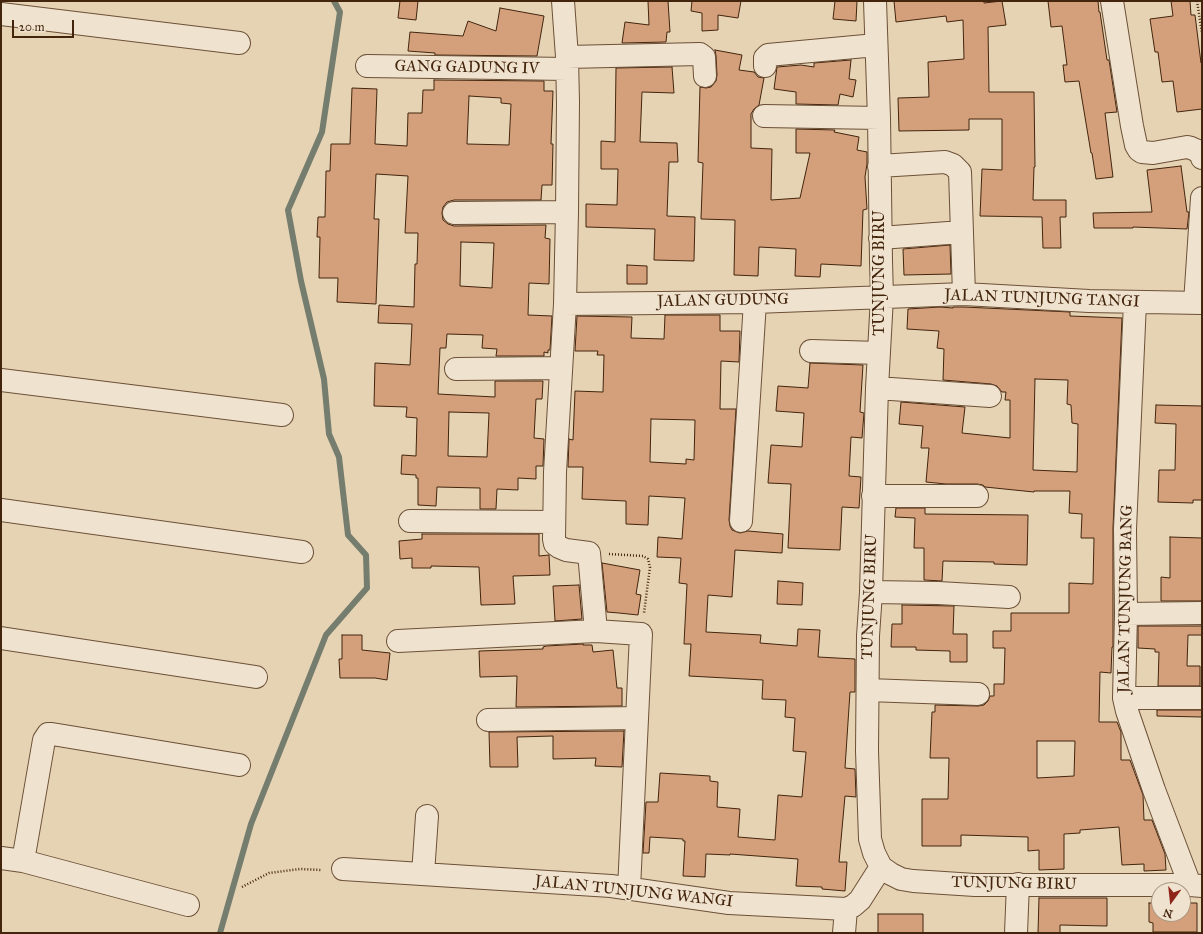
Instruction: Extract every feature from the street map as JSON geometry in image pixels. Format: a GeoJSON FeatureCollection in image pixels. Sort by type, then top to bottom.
{"type":"FeatureCollection","features":[{"type":"Feature","properties":{"kind":"street"},"geometry":{"type":"LineString","coordinates":[[563,1],[567,63],[567,212],[564,304],[555,472],[554,539],[555,544],[566,550],[589,553],[596,631]]}},
{"type":"Feature","properties":{"kind":"street","name":"TUNJUNG BIRU"},"geometry":{"type":"LineString","coordinates":[[875,1],[879,118],[882,297],[877,388],[871,592],[868,636],[870,839],[874,853],[881,867],[901,879],[913,881],[975,884],[1196,886]]}},
{"type":"Feature","properties":{"kind":"street"},"geometry":{"type":"LineString","coordinates":[[1112,1],[1136,145],[1142,152],[1153,153],[1187,147],[1200,152],[1202,158]]}},
{"type":"Feature","properties":{"kind":"street"},"geometry":{"type":"LineString","coordinates":[[1,14],[239,43]]}},
{"type":"Feature","properties":{"kind":"street"},"geometry":{"type":"LineString","coordinates":[[766,66],[766,57],[768,55],[876,46]]}},
{"type":"Feature","properties":{"kind":"street","name":"GANG GADUNG IV"},"geometry":{"type":"LineString","coordinates":[[367,66],[567,63],[700,54],[704,57],[705,76]]}},
{"type":"Feature","properties":{"kind":"street"},"geometry":{"type":"LineString","coordinates":[[764,116],[879,118]]}},
{"type":"Feature","properties":{"kind":"street"},"geometry":{"type":"LineString","coordinates":[[879,166],[945,162],[960,172],[964,294]]}},
{"type":"Feature","properties":{"kind":"street"},"geometry":{"type":"LineString","coordinates":[[1199,303],[1202,198]]}},
{"type":"Feature","properties":{"kind":"street"},"geometry":{"type":"LineString","coordinates":[[454,213],[567,212]]}},
{"type":"Feature","properties":{"kind":"street"},"geometry":{"type":"LineString","coordinates":[[880,238],[962,232]]}},
{"type":"Feature","properties":{"kind":"street","name":"JALAN TUNJUNG TANGI"},"geometry":{"type":"LineString","coordinates":[[882,297],[964,294],[1053,300],[1199,303]]}},
{"type":"Feature","properties":{"kind":"street","name":"JALAN GUDUNG"},"geometry":{"type":"LineString","coordinates":[[564,304],[755,302],[882,297]]}},
{"type":"Feature","properties":{"kind":"street"},"geometry":{"type":"LineString","coordinates":[[740,521],[755,302]]}},
{"type":"Feature","properties":{"kind":"street","name":"JALAN TUNJUNG BANG"},"geometry":{"type":"LineString","coordinates":[[1135,302],[1125,529],[1126,614],[1124,698],[1154,790],[1196,886]]}},
{"type":"Feature","properties":{"kind":"street"},"geometry":{"type":"LineString","coordinates":[[811,350],[879,353]]}},
{"type":"Feature","properties":{"kind":"street"},"geometry":{"type":"LineString","coordinates":[[456,369],[561,368]]}},
{"type":"Feature","properties":{"kind":"street"},"geometry":{"type":"LineString","coordinates":[[1,380],[282,415]]}},
{"type":"Feature","properties":{"kind":"street"},"geometry":{"type":"LineString","coordinates":[[877,388],[990,396]]}},
{"type":"Feature","properties":{"kind":"street"},"geometry":{"type":"LineString","coordinates":[[873,496],[977,496]]}},
{"type":"Feature","properties":{"kind":"street"},"geometry":{"type":"LineString","coordinates":[[1,510],[302,552]]}},
{"type":"Feature","properties":{"kind":"street"},"geometry":{"type":"LineString","coordinates":[[410,521],[554,522]]}},
{"type":"Feature","properties":{"kind":"street"},"geometry":{"type":"LineString","coordinates":[[871,592],[938,593],[1009,597]]}},
{"type":"Feature","properties":{"kind":"street"},"geometry":{"type":"LineString","coordinates":[[1126,614],[1202,613]]}},
{"type":"Feature","properties":{"kind":"street"},"geometry":{"type":"LineString","coordinates":[[398,641],[596,631],[641,634],[628,889]]}},
{"type":"Feature","properties":{"kind":"street"},"geometry":{"type":"LineString","coordinates":[[1,638],[256,677]]}},
{"type":"Feature","properties":{"kind":"street"},"geometry":{"type":"LineString","coordinates":[[868,690],[978,694]]}},
{"type":"Feature","properties":{"kind":"street"},"geometry":{"type":"LineString","coordinates":[[1124,698],[1202,698]]}},
{"type":"Feature","properties":{"kind":"street"},"geometry":{"type":"LineString","coordinates":[[488,720],[637,718]]}},
{"type":"Feature","properties":{"kind":"street"},"geometry":{"type":"LineString","coordinates":[[23,861],[43,744],[48,734],[239,764]]}},
{"type":"Feature","properties":{"kind":"street"},"geometry":{"type":"LineString","coordinates":[[424,874],[427,816]]}},
{"type":"Feature","properties":{"kind":"street"},"geometry":{"type":"LineString","coordinates":[[1,858],[23,861],[188,905]]}},
{"type":"Feature","properties":{"kind":"street"},"geometry":{"type":"LineString","coordinates":[[844,933],[846,909],[853,906],[860,900],[881,867]]}},
{"type":"Feature","properties":{"kind":"street","name":"JALAN TUNJUNG WANGI"},"geometry":{"type":"LineString","coordinates":[[343,870],[611,886],[729,903],[846,909]]}},
{"type":"Feature","properties":{"kind":"street"},"geometry":{"type":"LineString","coordinates":[[1016,933],[1018,884]]}},
{"type":"Feature","properties":{"kind":"path"},"geometry":{"type":"LineString","coordinates":[[1197,1],[1202,33]]}},
{"type":"Feature","properties":{"kind":"path"},"geometry":{"type":"LineString","coordinates":[[589,553],[643,556],[648,560],[650,567],[641,634]]}},
{"type":"Feature","properties":{"kind":"path"},"geometry":{"type":"LineString","coordinates":[[242,887],[269,873],[300,869],[343,870]]}},
{"type":"Feature","properties":{"kind":"building"},"geometry":{"type":"Polygon","coordinates":[[[400,1],[418,1],[416,20],[398,18],[400,1]]]}},
{"type":"Feature","properties":{"kind":"building"},"geometry":{"type":"Polygon","coordinates":[[[648,1],[668,1],[670,32],[667,32],[666,42],[622,43],[625,22],[649,25],[648,1]]]}},
{"type":"Feature","properties":{"kind":"building"},"geometry":{"type":"Polygon","coordinates":[[[692,1],[741,1],[738,18],[718,15],[718,30],[702,31],[702,13],[691,11],[692,1]]]}},
{"type":"Feature","properties":{"kind":"building"},"geometry":{"type":"Polygon","coordinates":[[[835,1],[857,1],[856,21],[833,19],[835,1]]]}},
{"type":"Feature","properties":{"kind":"building"},"geometry":{"type":"Polygon","coordinates":[[[894,1],[984,1],[984,3],[1002,1],[1006,25],[988,27],[989,92],[1034,92],[1035,167],[1033,200],[1066,200],[1066,217],[1060,217],[1061,248],[1043,248],[1042,217],[980,216],[982,169],[1002,170],[1002,119],[969,119],[969,130],[899,131],[898,98],[929,97],[928,62],[964,59],[963,20],[947,22],[946,16],[896,22],[894,1]]]}},
{"type":"Feature","properties":{"kind":"building"},"geometry":{"type":"Polygon","coordinates":[[[1048,1],[1098,1],[1117,112],[1105,113],[1113,177],[1096,179],[1079,81],[1065,82],[1063,65],[1067,65],[1062,26],[1051,27],[1048,1]]]}},
{"type":"Feature","properties":{"kind":"building"},"geometry":{"type":"Polygon","coordinates":[[[1171,1],[1190,1],[1191,15],[1195,15],[1201,63],[1202,62],[1202,109],[1177,112],[1173,81],[1162,82],[1158,52],[1155,52],[1150,19],[1173,16],[1171,1]]]}},
{"type":"Feature","properties":{"kind":"building"},"geometry":{"type":"Polygon","coordinates":[[[500,8],[544,16],[537,56],[435,55],[435,53],[408,51],[410,32],[463,36],[468,21],[496,31],[500,8]]]}},
{"type":"Feature","properties":{"kind":"building"},"geometry":{"type":"Polygon","coordinates":[[[715,50],[742,55],[739,70],[754,72],[758,77],[764,78],[759,105],[751,114],[751,148],[772,149],[771,200],[800,198],[810,153],[796,153],[796,129],[835,130],[834,132],[859,137],[857,150],[867,152],[865,177],[867,209],[863,210],[861,266],[821,264],[820,277],[795,276],[796,249],[759,247],[758,276],[734,275],[735,220],[701,219],[703,163],[698,162],[700,87],[711,87],[716,81],[715,50]]]}},
{"type":"Feature","properties":{"kind":"building"},"geometry":{"type":"Polygon","coordinates":[[[851,60],[849,79],[856,80],[853,97],[840,94],[838,105],[796,104],[796,92],[774,89],[777,67],[801,65],[814,67],[814,63],[851,60]]]}},
{"type":"Feature","properties":{"kind":"building"},"geometry":{"type":"Polygon","coordinates":[[[672,67],[674,93],[642,92],[640,142],[677,143],[678,162],[669,162],[667,216],[695,217],[694,261],[654,260],[655,229],[586,227],[586,204],[617,205],[618,169],[601,169],[601,141],[615,142],[616,68],[672,67]]]}},
{"type":"Feature","properties":{"kind":"building"},"geometry":{"type":"Polygon","coordinates":[[[434,80],[544,81],[544,91],[553,91],[551,144],[553,144],[552,185],[542,185],[541,200],[454,200],[447,202],[443,207],[442,213],[443,220],[454,226],[546,225],[545,238],[550,239],[549,284],[529,283],[528,315],[552,316],[550,350],[548,350],[548,353],[544,352],[544,356],[496,356],[497,349],[482,348],[483,335],[447,334],[446,348],[440,348],[438,394],[495,397],[495,381],[543,381],[542,399],[536,399],[534,438],[544,439],[543,466],[536,466],[536,479],[518,478],[518,490],[497,489],[496,509],[480,509],[480,488],[437,487],[436,506],[418,505],[418,478],[416,478],[416,475],[401,474],[402,455],[416,456],[417,418],[406,417],[407,407],[374,406],[375,363],[410,365],[412,324],[378,323],[379,305],[414,307],[415,264],[417,264],[418,233],[405,233],[408,176],[376,174],[374,219],[379,219],[376,304],[337,302],[338,278],[319,278],[320,237],[317,237],[318,217],[325,217],[326,171],[330,171],[331,144],[350,144],[352,88],[377,89],[375,144],[407,146],[408,113],[422,113],[423,90],[434,90],[434,80]],[[469,96],[467,144],[509,145],[511,104],[501,103],[501,98],[469,96]],[[461,242],[460,286],[492,288],[494,243],[461,242]],[[449,412],[448,456],[487,457],[489,413],[449,412]]]}},
{"type":"Feature","properties":{"kind":"building"},"geometry":{"type":"Polygon","coordinates":[[[1181,166],[1187,212],[1189,212],[1187,229],[1133,227],[1094,228],[1093,213],[1152,212],[1147,170],[1181,166]]]}},
{"type":"Feature","properties":{"kind":"building"},"geometry":{"type":"Polygon","coordinates":[[[950,245],[951,274],[904,275],[903,249],[950,245]]]}},
{"type":"Feature","properties":{"kind":"building"},"geometry":{"type":"Polygon","coordinates":[[[627,265],[647,266],[647,284],[627,284],[627,265]]]}},
{"type":"Feature","properties":{"kind":"building"},"geometry":{"type":"Polygon","coordinates":[[[964,307],[1070,312],[1070,316],[1122,318],[1113,528],[1113,647],[1111,673],[1100,672],[1099,722],[1117,722],[1121,732],[1121,760],[1130,760],[1143,795],[1144,820],[1152,820],[1165,854],[1166,870],[1144,871],[1144,864],[1122,865],[1119,827],[1080,830],[1080,833],[1064,834],[1064,869],[1039,870],[1039,850],[1028,851],[1028,837],[961,835],[961,846],[922,846],[922,799],[948,799],[949,758],[930,758],[932,712],[935,712],[935,705],[978,706],[984,705],[990,696],[994,696],[994,684],[1004,684],[1005,648],[993,648],[993,631],[1011,631],[1011,613],[1069,613],[1069,583],[1093,584],[1094,538],[1081,538],[1082,514],[1069,513],[1070,491],[1034,492],[985,487],[977,484],[946,484],[926,482],[929,448],[921,448],[923,426],[899,424],[901,402],[965,407],[962,433],[1010,438],[1010,400],[1005,400],[1006,392],[1002,392],[997,386],[991,384],[943,380],[944,349],[937,348],[939,331],[907,329],[908,309],[964,307]],[[1035,379],[1033,470],[1077,472],[1078,424],[1072,423],[1071,405],[1067,404],[1068,380],[1035,379]],[[1037,741],[1037,778],[1074,776],[1075,741],[1037,741]]]}},
{"type":"Feature","properties":{"kind":"building"},"geometry":{"type":"Polygon","coordinates":[[[665,315],[720,315],[720,331],[740,331],[739,362],[721,361],[720,409],[736,409],[729,520],[730,526],[732,530],[740,533],[748,531],[783,534],[782,553],[735,550],[732,597],[708,595],[706,632],[761,635],[760,643],[797,646],[798,629],[820,630],[818,657],[855,659],[855,692],[850,692],[845,768],[855,769],[856,797],[845,796],[839,862],[847,862],[845,891],[822,889],[822,887],[796,886],[798,859],[730,854],[706,854],[705,877],[683,876],[685,841],[683,841],[683,839],[650,837],[649,853],[643,853],[646,802],[658,802],[660,773],[710,776],[710,781],[718,782],[717,807],[740,809],[738,837],[775,840],[778,795],[802,797],[806,752],[793,751],[795,718],[785,717],[786,700],[762,699],[763,680],[689,676],[691,644],[684,644],[687,584],[679,583],[681,558],[657,557],[658,537],[682,539],[685,498],[649,496],[648,525],[626,524],[626,501],[582,499],[583,467],[568,467],[569,439],[573,440],[575,391],[603,392],[604,355],[597,355],[598,351],[575,351],[577,316],[632,317],[631,338],[664,339],[665,315]],[[651,419],[650,462],[686,464],[686,459],[694,460],[695,420],[651,419]]]}},
{"type":"Feature","properties":{"kind":"building"},"geometry":{"type":"Polygon","coordinates":[[[810,363],[863,365],[860,412],[864,413],[862,438],[851,437],[849,476],[861,477],[859,508],[842,507],[840,550],[788,548],[791,484],[768,483],[771,445],[802,447],[804,413],[776,411],[778,386],[808,388],[810,363]]]}},
{"type":"Feature","properties":{"kind":"building"},"geometry":{"type":"Polygon","coordinates":[[[1156,405],[1202,406],[1202,500],[1193,500],[1193,503],[1158,502],[1159,470],[1175,470],[1176,424],[1155,423],[1156,405]]]}},
{"type":"Feature","properties":{"kind":"building"},"geometry":{"type":"Polygon","coordinates":[[[896,508],[925,508],[925,514],[1028,515],[1027,565],[994,564],[994,562],[943,561],[942,581],[924,580],[924,548],[914,548],[915,518],[895,517],[896,508]]]}},
{"type":"Feature","properties":{"kind":"building"},"geometry":{"type":"Polygon","coordinates":[[[422,534],[539,534],[539,556],[549,555],[550,575],[513,576],[515,604],[481,605],[479,567],[431,566],[431,568],[412,568],[412,558],[400,559],[399,541],[422,539],[422,534]]]}},
{"type":"Feature","properties":{"kind":"building"},"geometry":{"type":"Polygon","coordinates":[[[1170,537],[1202,538],[1202,601],[1161,601],[1161,577],[1170,578],[1170,537]]]}},
{"type":"Feature","properties":{"kind":"building"},"geometry":{"type":"Polygon","coordinates":[[[602,563],[640,570],[636,594],[641,595],[638,615],[607,612],[602,563]]]}},
{"type":"Feature","properties":{"kind":"building"},"geometry":{"type":"Polygon","coordinates":[[[778,581],[803,583],[802,605],[777,604],[778,581]]]}},
{"type":"Feature","properties":{"kind":"building"},"geometry":{"type":"Polygon","coordinates":[[[579,585],[582,619],[555,621],[553,586],[579,585]]]}},
{"type":"Feature","properties":{"kind":"building"},"geometry":{"type":"Polygon","coordinates":[[[902,605],[954,606],[953,634],[967,634],[967,662],[950,662],[950,651],[916,650],[916,647],[891,647],[892,624],[902,624],[902,605]]]}},
{"type":"Feature","properties":{"kind":"building"},"geometry":{"type":"Polygon","coordinates":[[[1138,626],[1202,626],[1202,635],[1188,635],[1187,666],[1200,666],[1200,686],[1158,686],[1159,652],[1155,652],[1155,649],[1138,648],[1138,626]]]}},
{"type":"Feature","properties":{"kind":"building"},"geometry":{"type":"Polygon","coordinates":[[[342,635],[362,635],[362,650],[390,653],[387,680],[375,678],[340,678],[339,659],[342,659],[342,635]]]}},
{"type":"Feature","properties":{"kind":"building"},"geometry":{"type":"Polygon","coordinates":[[[592,645],[593,652],[613,650],[617,688],[622,688],[622,706],[516,707],[517,676],[480,677],[479,651],[543,649],[543,647],[546,646],[592,645]]]}},
{"type":"Feature","properties":{"kind":"building"},"geometry":{"type":"Polygon","coordinates":[[[1157,710],[1202,710],[1202,717],[1157,716],[1157,710]]]}},
{"type":"Feature","properties":{"kind":"building"},"geometry":{"type":"Polygon","coordinates":[[[624,731],[622,767],[595,766],[596,758],[553,759],[553,736],[517,737],[518,767],[490,767],[489,732],[624,731]]]}},
{"type":"Feature","properties":{"kind":"building"},"geometry":{"type":"Polygon","coordinates":[[[1039,898],[1107,898],[1107,926],[1060,925],[1060,933],[1038,933],[1039,898]]]}},
{"type":"Feature","properties":{"kind":"building"},"geometry":{"type":"Polygon","coordinates":[[[1149,903],[1151,903],[1151,922],[1191,922],[1191,903],[1197,903],[1197,932],[1153,932],[1153,923],[1149,922],[1149,903]]]}},
{"type":"Feature","properties":{"kind":"building"},"geometry":{"type":"Polygon","coordinates":[[[878,914],[923,914],[923,933],[878,933],[878,914]]]}},
{"type":"Feature","properties":{"kind":"waterway"},"geometry":{"type":"LineString","coordinates":[[220,933],[251,824],[326,635],[367,588],[366,555],[348,535],[339,457],[329,434],[324,379],[301,281],[288,210],[322,132],[340,12],[334,1]]}}]}
